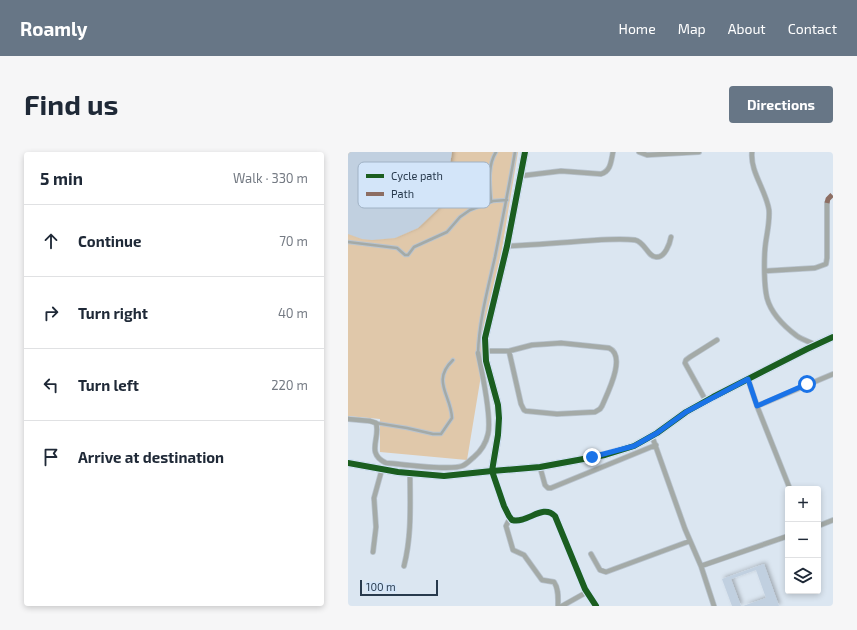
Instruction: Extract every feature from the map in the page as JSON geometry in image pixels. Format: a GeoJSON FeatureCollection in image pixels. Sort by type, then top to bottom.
{"type":"FeatureCollection","features":[{"type":"Feature","properties":{"kind":"street"},"geometry":{"type":"LineString","coordinates":[[348,419],[376,423],[376,455],[380,460],[386,463],[449,467],[461,466],[469,462],[485,444],[489,420],[482,352],[507,246],[525,152]]}},
{"type":"Feature","properties":{"kind":"street"},"geometry":{"type":"LineString","coordinates":[[520,176],[561,171],[601,174],[606,173],[609,168],[613,152]]}},
{"type":"Feature","properties":{"kind":"street"},"geometry":{"type":"LineString","coordinates":[[639,152],[647,155],[654,155],[699,152]]}},
{"type":"Feature","properties":{"kind":"street"},"geometry":{"type":"LineString","coordinates":[[752,152],[755,171],[765,193],[769,214],[765,249],[767,298],[774,312],[786,328],[798,337],[816,345]]}},
{"type":"Feature","properties":{"kind":"street"},"geometry":{"type":"LineString","coordinates":[[765,271],[815,268],[826,264],[827,204]]}},
{"type":"Feature","properties":{"kind":"street"},"geometry":{"type":"LineString","coordinates":[[507,246],[635,240],[642,243],[653,256],[659,257],[668,248],[671,236]]}},
{"type":"Feature","properties":{"kind":"street"},"geometry":{"type":"LineString","coordinates":[[348,463],[382,470],[444,476],[492,470],[540,467],[605,455],[634,446],[652,436],[686,412],[706,401],[816,345],[833,338]]}},
{"type":"Feature","properties":{"kind":"street"},"geometry":{"type":"LineString","coordinates":[[706,401],[685,363],[690,357],[717,340]]}},
{"type":"Feature","properties":{"kind":"street"},"geometry":{"type":"LineString","coordinates":[[482,352],[509,351],[532,345],[561,343],[609,348],[613,350],[616,356],[614,379],[602,406],[595,412],[557,414],[526,411],[521,404],[509,351]]}},
{"type":"Feature","properties":{"kind":"street"},"geometry":{"type":"LineString","coordinates":[[482,352],[486,361],[498,405],[498,435],[492,470],[504,506],[512,520],[519,521],[546,511],[551,512],[555,516],[587,592],[596,606]]}},
{"type":"Feature","properties":{"kind":"street"},"geometry":{"type":"LineString","coordinates":[[757,406],[833,374]]}},
{"type":"Feature","properties":{"kind":"street"},"geometry":{"type":"LineString","coordinates":[[748,379],[757,406],[789,486]]}},
{"type":"Feature","properties":{"kind":"street"},"geometry":{"type":"LineString","coordinates":[[652,436],[690,541],[701,566],[714,606]]}},
{"type":"Feature","properties":{"kind":"street"},"geometry":{"type":"LineString","coordinates":[[540,467],[545,485],[548,488],[551,488],[656,445]]}},
{"type":"Feature","properties":{"kind":"street"},"geometry":{"type":"LineString","coordinates":[[373,552],[376,527],[373,505],[382,470]]}},
{"type":"Feature","properties":{"kind":"street"},"geometry":{"type":"LineString","coordinates":[[404,566],[409,549],[410,537],[410,473]]}},
{"type":"Feature","properties":{"kind":"street"},"geometry":{"type":"LineString","coordinates":[[510,518],[506,526],[511,547],[513,550],[524,555],[542,580],[554,582],[557,586],[558,606]]}},
{"type":"Feature","properties":{"kind":"street"},"geometry":{"type":"LineString","coordinates":[[821,525],[833,520]]}},
{"type":"Feature","properties":{"kind":"street"},"geometry":{"type":"LineString","coordinates":[[701,566],[785,537]]}},
{"type":"Feature","properties":{"kind":"street"},"geometry":{"type":"LineString","coordinates":[[591,554],[600,570],[606,572],[690,541]]}},
{"type":"Feature","properties":{"kind":"street"},"geometry":{"type":"LineString","coordinates":[[562,606],[587,592]]}},
{"type":"Feature","properties":{"kind":"lane"},"geometry":{"type":"LineString","coordinates":[[496,152],[492,160],[490,182],[491,201],[507,200]]}},
{"type":"Feature","properties":{"kind":"lane"},"geometry":{"type":"LineString","coordinates":[[482,352],[479,342],[487,291],[507,200],[515,152]]}},
{"type":"Feature","properties":{"kind":"lane"},"geometry":{"type":"LineString","coordinates":[[348,242],[397,248],[405,255],[408,255],[414,247],[447,232],[464,213],[475,208]]}},
{"type":"Feature","properties":{"kind":"lane"},"geometry":{"type":"LineString","coordinates":[[376,423],[433,434],[441,434],[452,418],[442,383],[448,364],[453,360]]}},
{"type":"Feature","properties":{"kind":"shaded area"},"geometry":{"type":"Polygon","coordinates":[[[348,152],[518,152],[467,460],[380,452],[380,419],[348,416],[348,152]]]}},
{"type":"Feature","properties":{"kind":"building"},"geometry":{"type":"Polygon","coordinates":[[[348,152],[452,152],[450,162],[358,162],[358,208],[438,208],[418,228],[395,238],[372,240],[362,239],[348,234],[348,152]]]}},
{"type":"Feature","properties":{"kind":"building"},"geometry":{"type":"Polygon","coordinates":[[[764,564],[779,606],[743,606],[766,598],[756,570],[731,579],[741,606],[732,606],[722,579],[764,564]]]}},
{"type":"Feature","properties":{"kind":"marked path"},"geometry":{"type":"LineString","coordinates":[[827,203],[828,199],[833,194]]}},
{"type":"Feature","properties":{"kind":"cycle path"},"geometry":{"type":"LineString","coordinates":[[525,152],[507,246],[485,338],[486,361],[498,405],[499,418],[498,435],[492,471],[504,506],[512,520],[524,519],[545,512],[555,516],[585,589],[596,606]]}},
{"type":"Feature","properties":{"kind":"cycle path"},"geometry":{"type":"LineString","coordinates":[[348,463],[398,472],[444,476],[540,467],[605,455],[634,446],[657,433],[686,412],[713,397],[833,337]]}},
{"type":"Feature","properties":{"kind":"route"},"geometry":{"type":"LineString","coordinates":[[592,457],[605,455],[634,446],[657,433],[672,421],[713,396],[748,379],[757,406],[807,384]]}}]}
